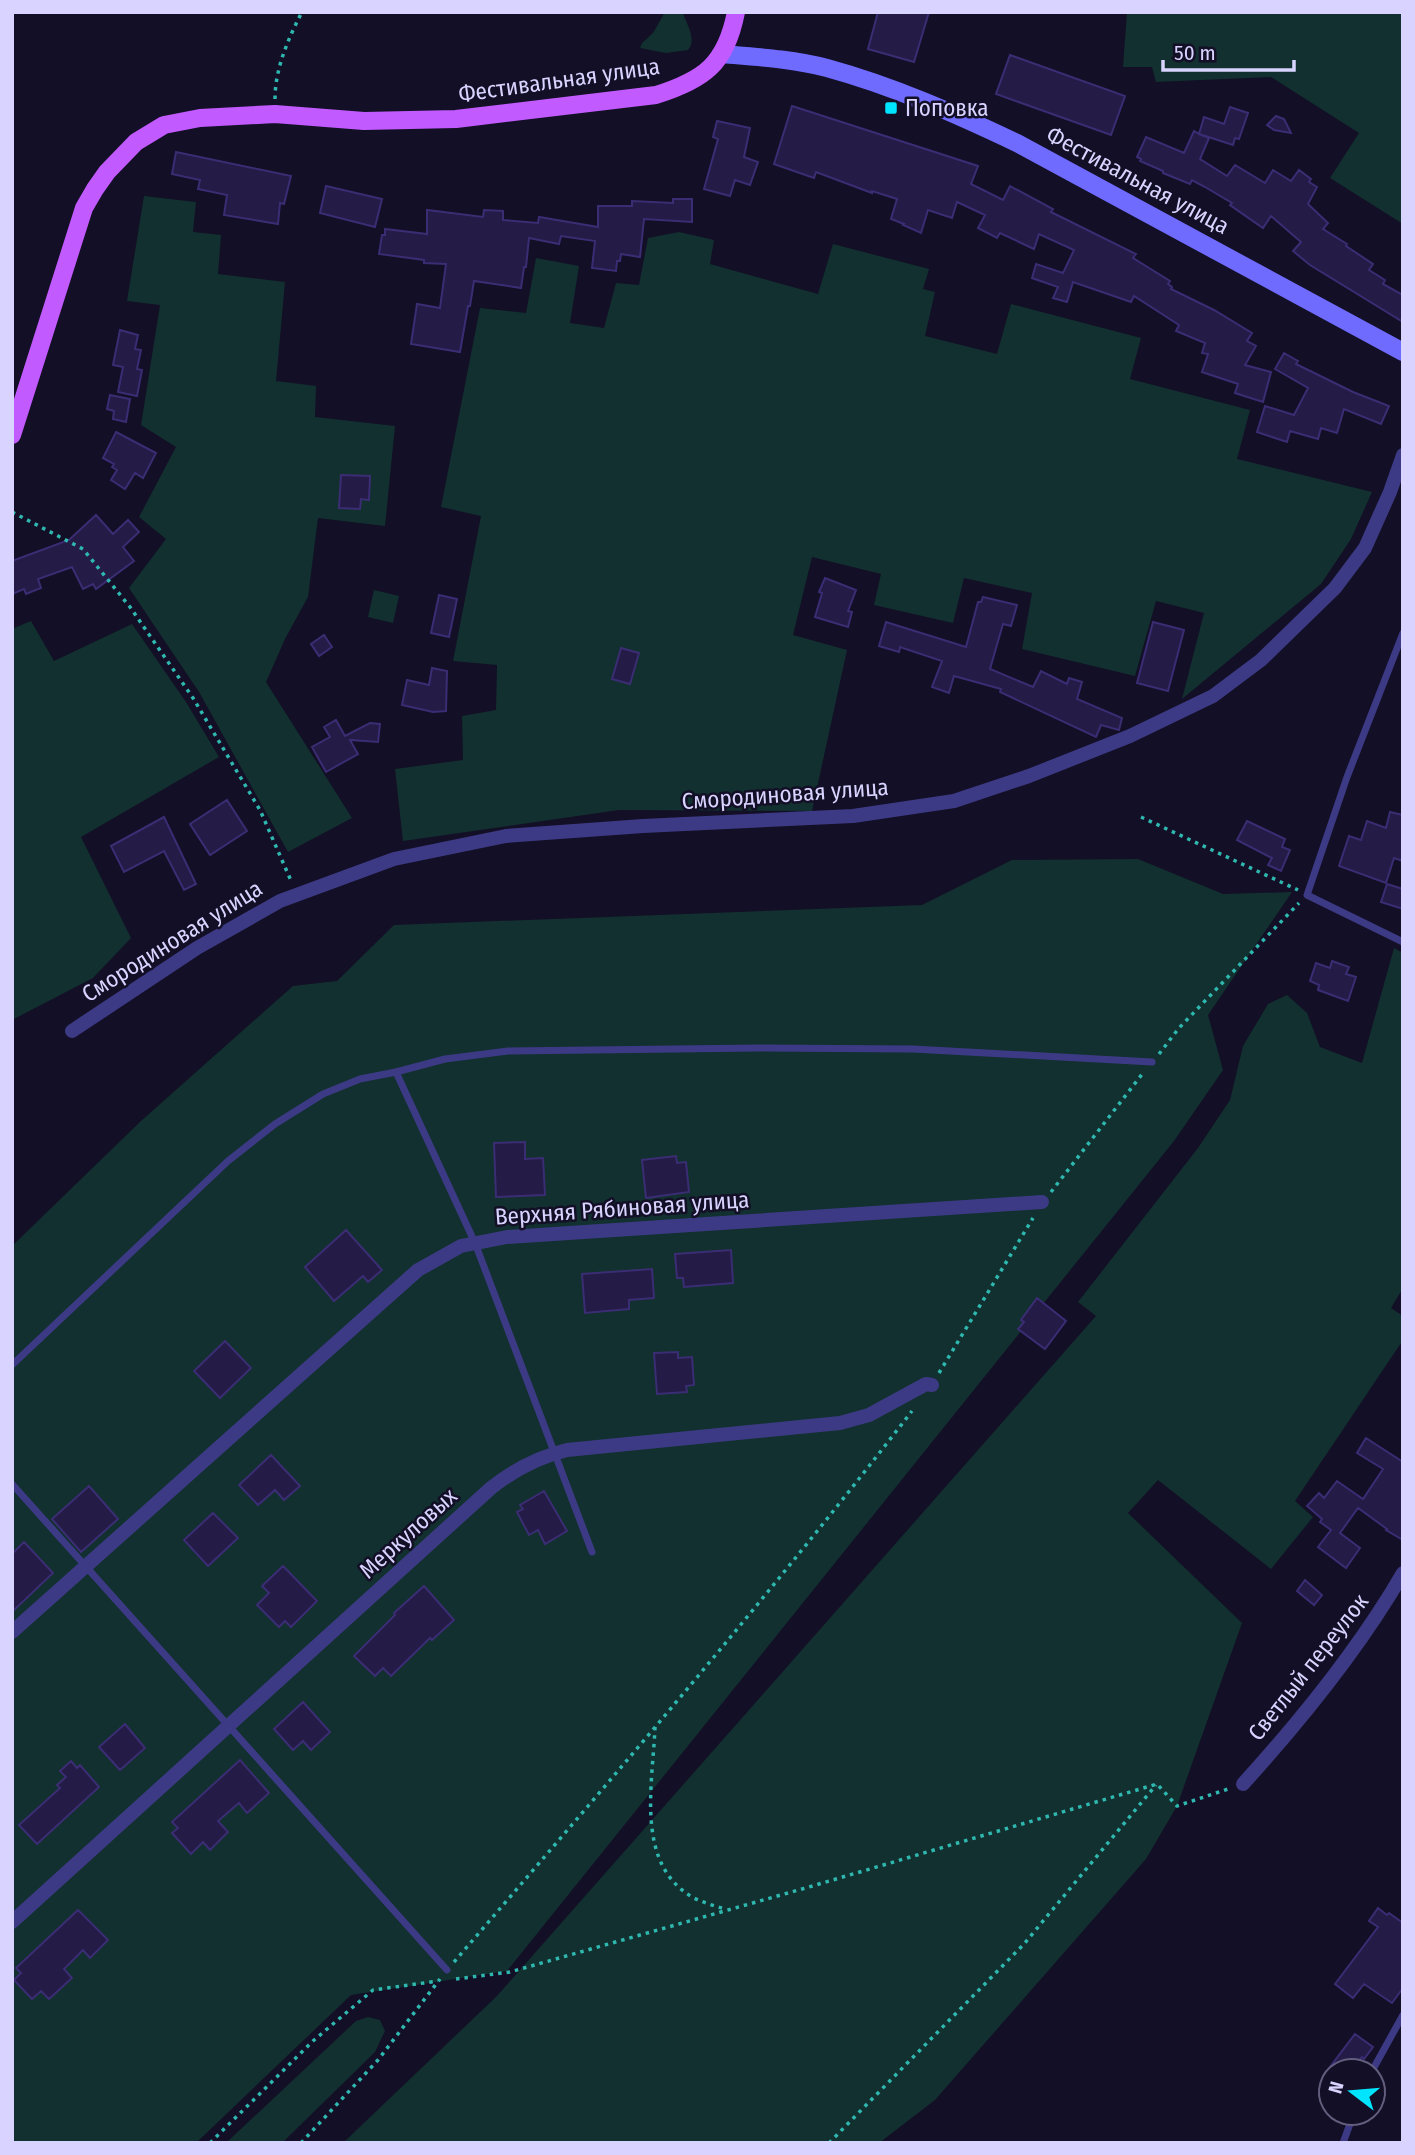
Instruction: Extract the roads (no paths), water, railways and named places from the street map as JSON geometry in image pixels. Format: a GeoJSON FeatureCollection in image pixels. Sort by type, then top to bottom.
{"type":"FeatureCollection","features":[{"type":"Feature","properties":{"kind":"main road"},"geometry":{"type":"LineString","coordinates":[[721,54],[736,12]]}},
{"type":"Feature","properties":{"kind":"main road","name":"Фестивальная улица"},"geometry":{"type":"LineString","coordinates":[[12,435],[84,208],[101,180],[136,142],[164,125],[200,117],[275,114],[364,121],[456,119],[656,95],[684,87],[705,74],[715,65],[721,54]]}},
{"type":"Feature","properties":{"kind":"street","name":"Фестивальная улица"},"geometry":{"type":"LineString","coordinates":[[721,54],[774,58],[827,68],[901,92],[958,115],[1065,169],[1403,352]]}},
{"type":"Feature","properties":{"kind":"street","name":"Смородиновая улица"},"geometry":{"type":"LineString","coordinates":[[72,1031],[197,948],[280,901],[394,859],[506,836],[643,826],[853,816],[954,801],[1029,776],[1130,736],[1213,696],[1261,660],[1335,589],[1365,548],[1391,492],[1403,455]]}},
{"type":"Feature","properties":{"kind":"street","name":"Верхняя Рябиновая улица"},"geometry":{"type":"LineString","coordinates":[[12,1632],[418,1270],[461,1246],[507,1237],[1042,1202]]}},
{"type":"Feature","properties":{"kind":"street","name":"Меркуловых"},"geometry":{"type":"LineString","coordinates":[[12,1922],[491,1488],[520,1467],[568,1450],[840,1423],[876,1412],[926,1384],[932,1385]]}},
{"type":"Feature","properties":{"kind":"street","name":"Светлый переулок"},"geometry":{"type":"LineString","coordinates":[[1243,1784],[1286,1736],[1370,1627],[1403,1573]]}},
{"type":"Feature","properties":{"kind":"lane"},"geometry":{"type":"LineString","coordinates":[[1403,633],[1348,777],[1307,895],[1403,942]]}},
{"type":"Feature","properties":{"kind":"lane"},"geometry":{"type":"LineString","coordinates":[[12,1365],[228,1161],[275,1124],[323,1094],[360,1079],[445,1059],[508,1051],[913,1049],[1152,1062]]}},
{"type":"Feature","properties":{"kind":"lane"},"geometry":{"type":"LineString","coordinates":[[396,1072],[475,1243],[592,1552]]}},
{"type":"Feature","properties":{"kind":"lane"},"geometry":{"type":"LineString","coordinates":[[12,1484],[447,1970]]}},
{"type":"Feature","properties":{"kind":"lane"},"geometry":{"type":"LineString","coordinates":[[1380,2057],[1403,2015]]}},
{"type":"Feature","properties":{"kind":"place","name":"Поповка"},"geometry":{"type":"Point","coordinates":[891,108]}}]}
